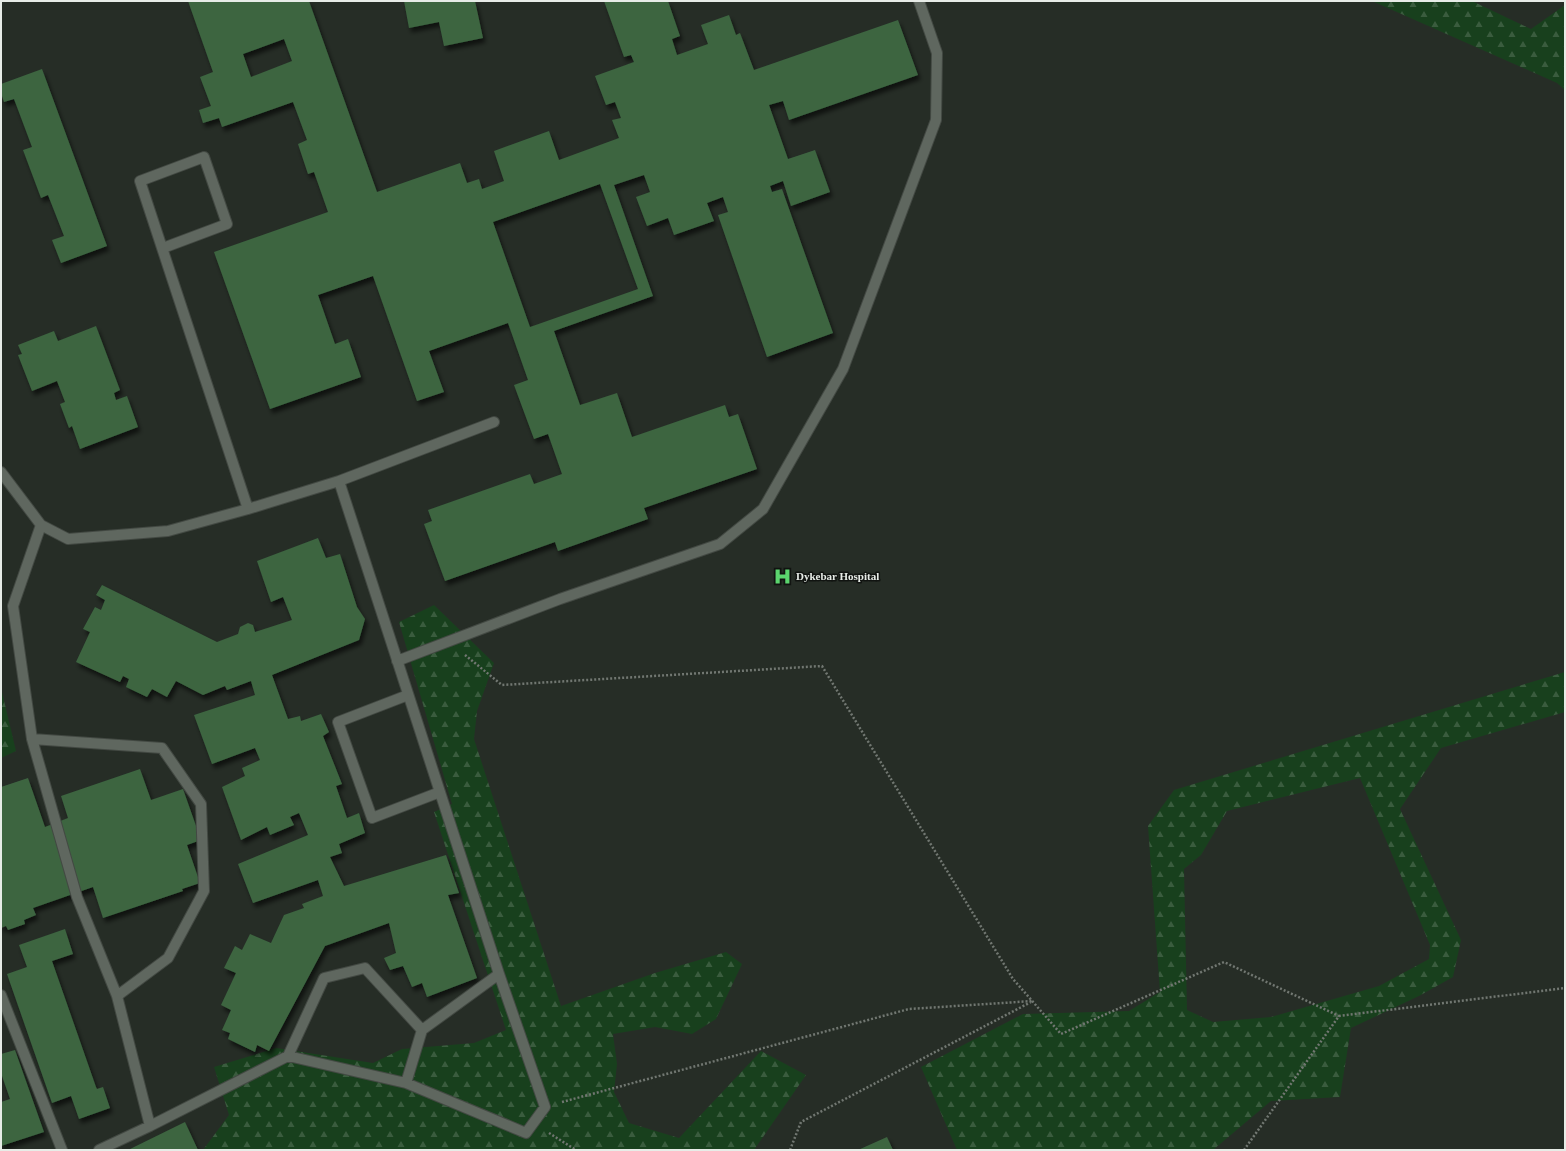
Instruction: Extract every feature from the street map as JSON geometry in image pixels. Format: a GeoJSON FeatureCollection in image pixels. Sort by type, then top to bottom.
{"type":"FeatureCollection","features":[{"type":"Feature","properties":{"kind":"lane"},"geometry":{"type":"LineString","coordinates":[[396,661],[560,599],[720,544],[763,509],[843,369],[936,120],[937,53],[919,1]]}},
{"type":"Feature","properties":{"kind":"lane"},"geometry":{"type":"LineString","coordinates":[[163,248],[227,224],[204,157],[140,181],[248,509]]}},
{"type":"Feature","properties":{"kind":"lane"},"geometry":{"type":"LineString","coordinates":[[1,472],[41,525],[68,539],[168,531],[248,509],[338,481],[494,422]]}},
{"type":"Feature","properties":{"kind":"lane"},"geometry":{"type":"LineString","coordinates":[[288,1056],[406,1083],[526,1134],[544,1106],[396,661],[338,481]]}},
{"type":"Feature","properties":{"kind":"lane"},"geometry":{"type":"LineString","coordinates":[[41,525],[13,606],[32,739],[77,897],[117,996],[150,1126]]}},
{"type":"Feature","properties":{"kind":"lane"},"geometry":{"type":"LineString","coordinates":[[408,694],[338,722],[372,818],[440,792]]}},
{"type":"Feature","properties":{"kind":"lane"},"geometry":{"type":"LineString","coordinates":[[32,739],[162,748],[201,804],[204,891],[168,958],[117,996]]}},
{"type":"Feature","properties":{"kind":"lane"},"geometry":{"type":"LineString","coordinates":[[99,1150],[150,1126],[288,1056],[324,978],[365,968],[422,1030]]}},
{"type":"Feature","properties":{"kind":"lane"},"geometry":{"type":"LineString","coordinates":[[406,1083],[422,1030],[500,974]]}},
{"type":"Feature","properties":{"kind":"lane"},"geometry":{"type":"LineString","coordinates":[[1,995],[62,1150]]}},
{"type":"Feature","properties":{"kind":"path"},"geometry":{"type":"LineString","coordinates":[[448,642],[502,685],[822,666],[1013,979],[1061,1034],[1224,962],[1339,1016],[1565,988]]}},
{"type":"Feature","properties":{"kind":"path"},"geometry":{"type":"LineString","coordinates":[[544,1106],[909,1009],[1033,1001]]}},
{"type":"Feature","properties":{"kind":"path"},"geometry":{"type":"LineString","coordinates":[[790,1150],[801,1122],[1033,1001]]}},
{"type":"Feature","properties":{"kind":"path"},"geometry":{"type":"LineString","coordinates":[[1244,1150],[1339,1016]]}},
{"type":"Feature","properties":{"kind":"path"},"geometry":{"type":"LineString","coordinates":[[533,1123],[576,1150]]}},
{"type":"Feature","properties":{"kind":"green space"},"geometry":{"type":"Polygon","coordinates":[[[1372,1],[1472,1],[1531,29],[1565,5],[1565,90],[1557,83],[1372,1]]]}},
{"type":"Feature","properties":{"kind":"green space"},"geometry":{"type":"Polygon","coordinates":[[[434,605],[494,663],[477,711],[474,739],[561,1006],[655,973],[726,952],[742,964],[716,1019],[692,1034],[655,1027],[613,1034],[617,1064],[614,1092],[629,1123],[679,1138],[761,1051],[806,1075],[754,1150],[203,1150],[229,1115],[214,1067],[276,1048],[373,1063],[402,1049],[474,1043],[506,1030],[434,812],[452,804],[399,622],[434,605]]]}},
{"type":"Feature","properties":{"kind":"green space"},"geometry":{"type":"Polygon","coordinates":[[[1565,672],[1565,712],[1441,748],[1400,809],[1461,940],[1453,977],[1419,996],[1351,1028],[1340,1097],[1271,1101],[1213,1150],[957,1150],[921,1067],[1023,1014],[1129,1011],[1160,992],[1148,826],[1174,790],[1565,672]],[[1360,778],[1227,811],[1201,855],[1184,869],[1187,1010],[1213,1022],[1271,1017],[1379,986],[1429,959],[1430,945],[1360,778]]]}},
{"type":"Feature","properties":{"kind":"green space"},"geometry":{"type":"Polygon","coordinates":[[[1,688],[16,751],[1,758],[1,688]]]}},
{"type":"Feature","properties":{"kind":"building"},"geometry":{"type":"Polygon","coordinates":[[[188,1],[309,1],[377,192],[460,163],[467,183],[479,179],[482,189],[504,181],[494,151],[549,131],[559,160],[619,138],[612,120],[621,118],[615,102],[606,105],[595,76],[634,62],[631,55],[624,57],[604,1],[668,1],[680,36],[672,39],[677,55],[708,44],[701,25],[729,15],[736,35],[740,33],[754,70],[898,20],[918,75],[789,120],[783,101],[769,105],[788,159],[815,150],[830,192],[791,206],[783,181],[770,186],[772,192],[782,189],[833,333],[767,357],[718,215],[728,212],[723,197],[707,203],[714,221],[674,235],[668,218],[647,226],[636,197],[650,192],[644,175],[614,185],[653,296],[554,331],[580,405],[617,393],[632,437],[725,405],[729,417],[738,414],[757,469],[644,508],[648,519],[558,551],[555,542],[445,581],[424,524],[432,521],[428,510],[530,474],[534,484],[562,474],[548,434],[534,439],[514,385],[528,380],[508,323],[429,351],[444,392],[417,401],[373,276],[318,295],[335,344],[348,339],[361,377],[270,409],[214,252],[328,212],[314,172],[308,174],[298,144],[307,140],[293,102],[222,127],[219,118],[203,123],[199,110],[211,106],[200,77],[213,72],[188,1]],[[284,39],[243,54],[251,77],[292,61],[284,39]],[[600,184],[493,222],[530,327],[638,289],[600,184]]]}},
{"type":"Feature","properties":{"kind":"building"},"geometry":{"type":"Polygon","coordinates":[[[404,1],[475,1],[483,38],[444,46],[439,22],[409,28],[404,1]]]}},
{"type":"Feature","properties":{"kind":"building"},"geometry":{"type":"Polygon","coordinates":[[[42,69],[107,246],[61,263],[52,240],[64,236],[48,195],[41,198],[23,150],[32,147],[14,99],[4,102],[1,93],[1,84],[42,69]]]}},
{"type":"Feature","properties":{"kind":"building"},"geometry":{"type":"Polygon","coordinates":[[[96,326],[120,390],[114,393],[116,400],[127,396],[138,427],[80,449],[72,426],[69,428],[60,404],[65,402],[57,381],[32,391],[18,355],[22,354],[18,345],[54,331],[58,341],[96,326]]]}},
{"type":"Feature","properties":{"kind":"building"},"geometry":{"type":"Polygon","coordinates":[[[318,538],[326,558],[340,554],[357,607],[365,619],[359,640],[272,675],[288,719],[300,716],[301,721],[321,714],[329,732],[323,736],[342,784],[336,786],[347,818],[359,813],[365,833],[339,844],[342,853],[330,857],[344,886],[446,855],[459,893],[448,895],[477,978],[427,997],[422,983],[412,987],[403,966],[390,970],[384,958],[396,953],[389,923],[325,946],[269,1051],[257,1045],[255,1052],[228,1039],[230,1033],[222,1030],[231,1010],[221,1005],[236,973],[224,968],[235,946],[242,950],[250,934],[271,943],[284,915],[304,908],[302,904],[323,896],[318,880],[253,903],[238,864],[308,835],[299,813],[290,817],[294,825],[270,835],[267,827],[241,840],[222,787],[245,776],[242,768],[260,760],[255,748],[212,764],[194,715],[255,695],[251,681],[227,690],[225,686],[203,695],[176,681],[167,697],[152,689],[147,697],[126,687],[129,679],[123,676],[120,682],[76,662],[90,632],[83,629],[95,607],[101,610],[105,600],[96,595],[102,585],[217,642],[238,634],[240,627],[248,623],[253,625],[255,632],[292,620],[283,597],[271,602],[257,561],[318,538]]]}},
{"type":"Feature","properties":{"kind":"building"},"geometry":{"type":"Polygon","coordinates":[[[140,769],[151,800],[183,789],[201,840],[187,845],[200,883],[182,889],[183,891],[103,918],[93,887],[33,908],[36,915],[24,920],[25,924],[8,930],[6,926],[1,928],[1,787],[28,778],[45,827],[68,818],[61,796],[140,769]]]}},
{"type":"Feature","properties":{"kind":"building"},"geometry":{"type":"Polygon","coordinates":[[[65,929],[73,954],[52,961],[96,1087],[97,1089],[103,1087],[110,1108],[79,1119],[71,1096],[52,1103],[7,974],[27,967],[19,945],[65,929]]]}},
{"type":"Feature","properties":{"kind":"building"},"geometry":{"type":"Polygon","coordinates":[[[15,1050],[44,1132],[1,1146],[1,1102],[10,1099],[1,1073],[1,1054],[15,1050]]]}},
{"type":"Feature","properties":{"kind":"building"},"geometry":{"type":"Polygon","coordinates":[[[185,1122],[198,1150],[128,1150],[185,1122]]]}},
{"type":"Feature","properties":{"kind":"building"},"geometry":{"type":"Polygon","coordinates":[[[887,1137],[893,1150],[858,1150],[887,1137]]]}},
{"type":"Feature","properties":{"kind":"place","name":"Dykebar Hospital"},"geometry":{"type":"Point","coordinates":[783,576]}}]}
